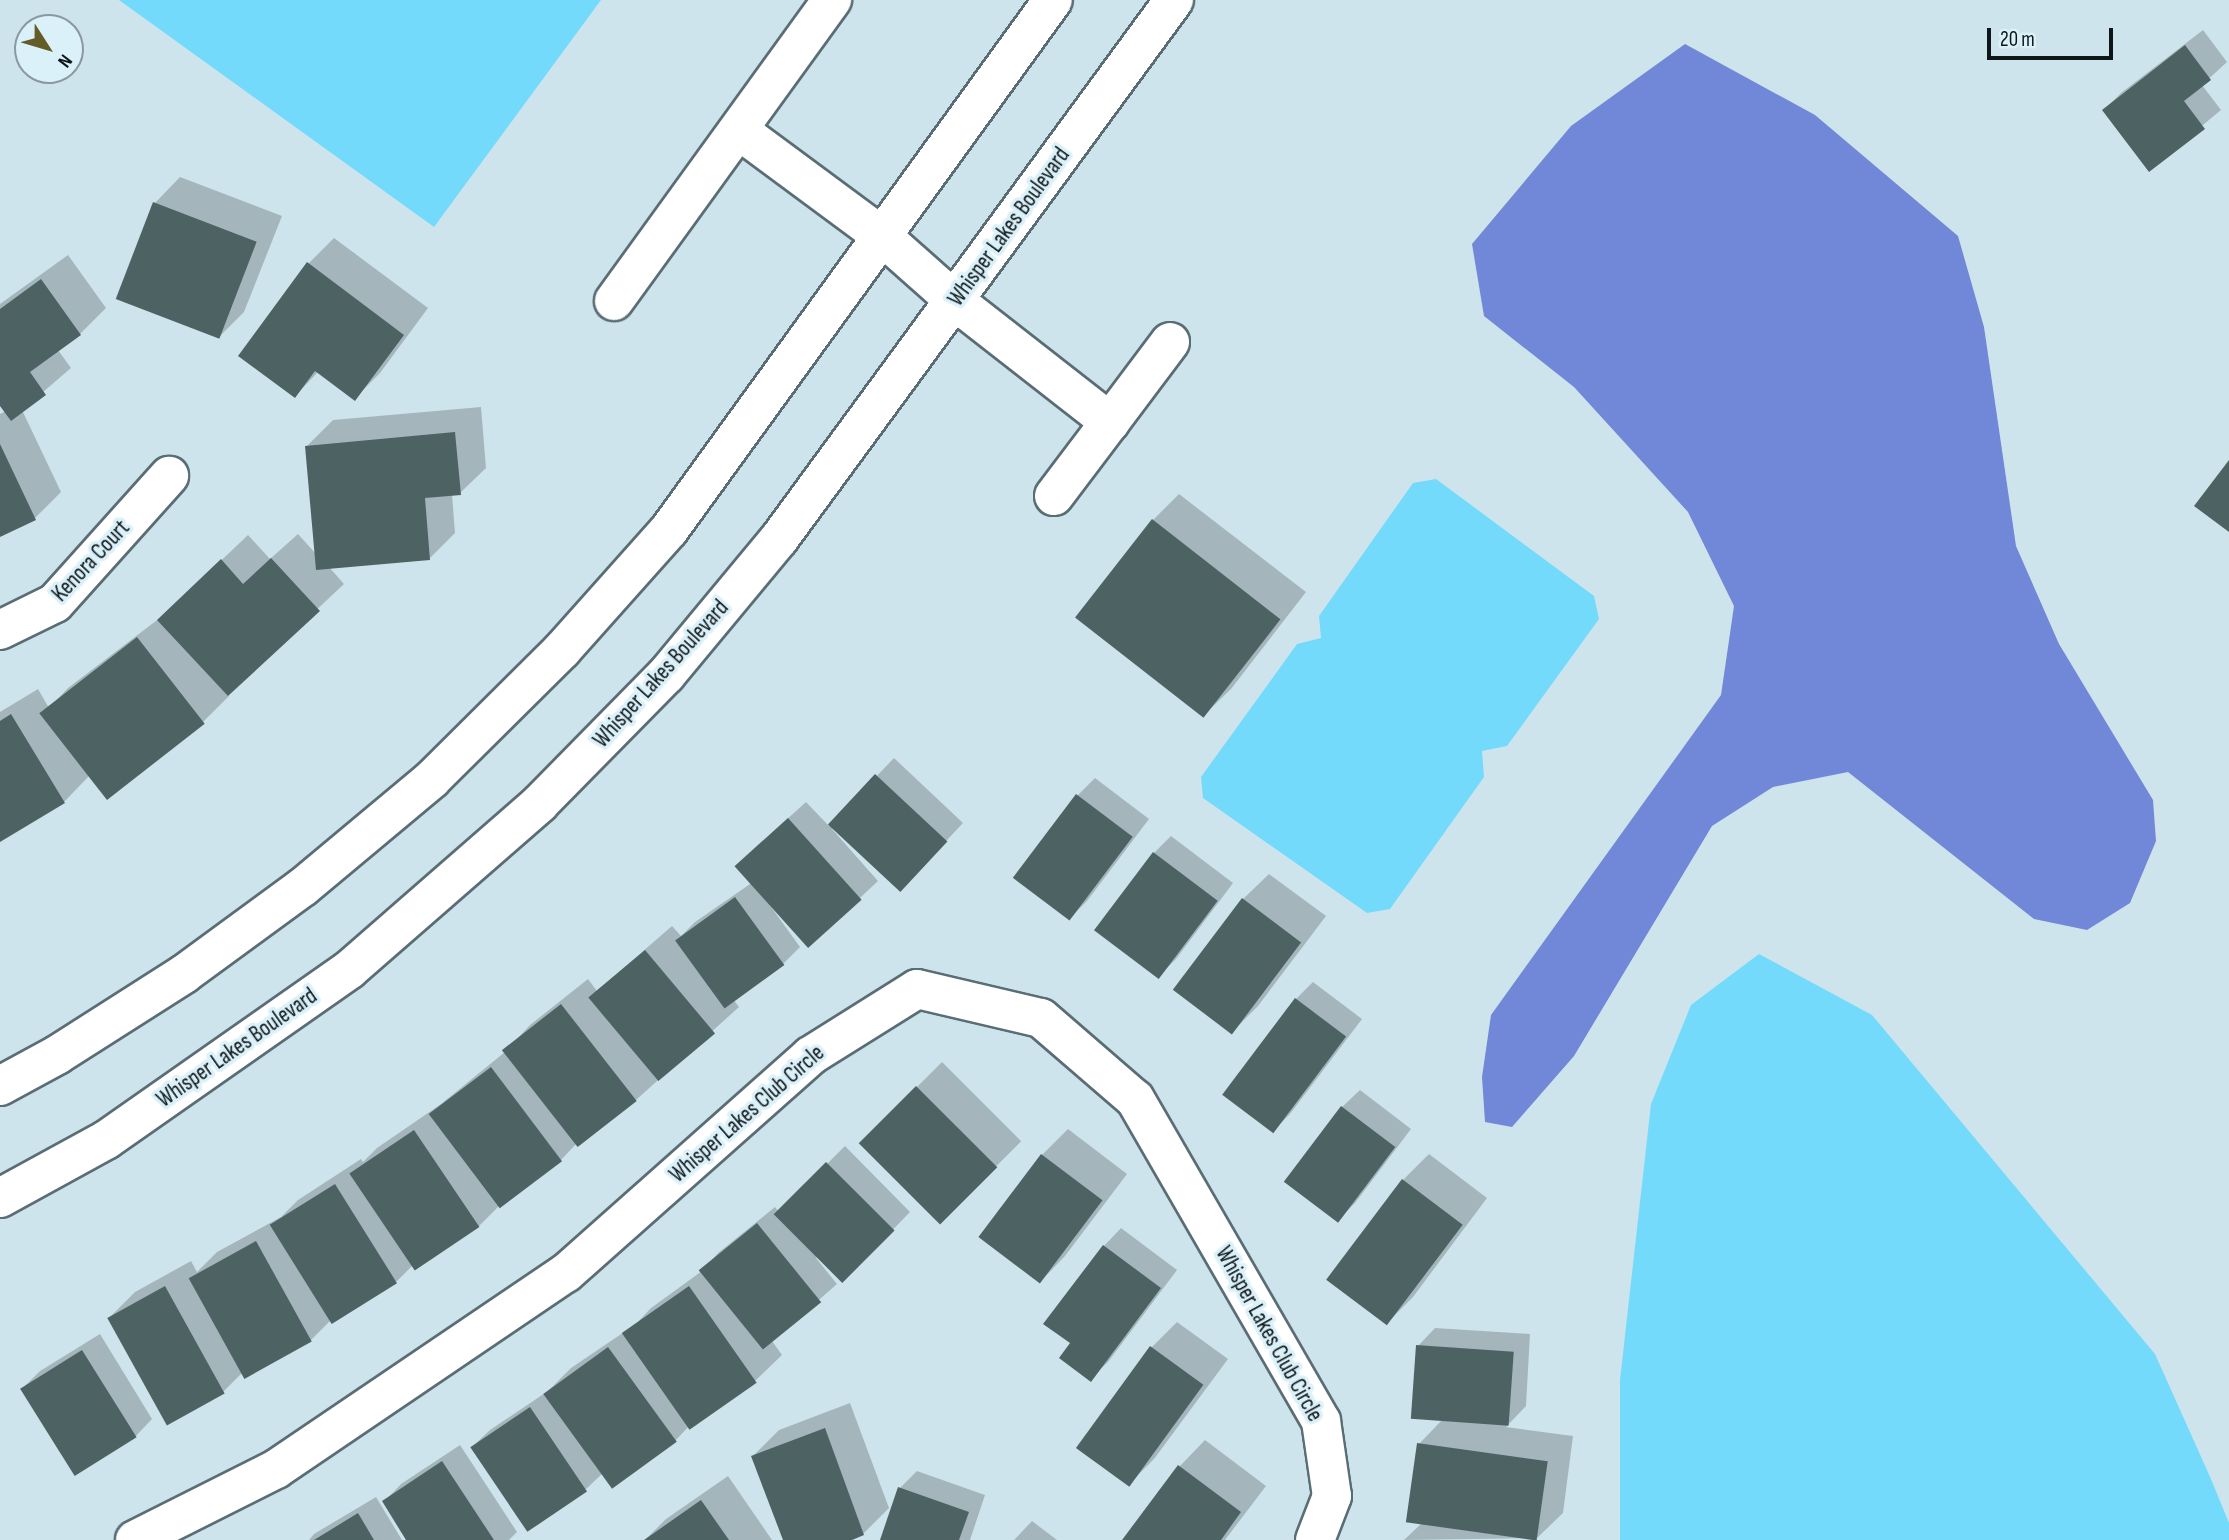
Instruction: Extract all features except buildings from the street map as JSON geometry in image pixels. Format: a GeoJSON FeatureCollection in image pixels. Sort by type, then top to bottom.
{"type":"FeatureCollection","features":[{"type":"Feature","properties":{"kind":"street"},"geometry":{"type":"LineString","coordinates":[[614,301],[740,131],[832,0]]}},
{"type":"Feature","properties":{"kind":"street"},"geometry":{"type":"LineString","coordinates":[[0,1086],[57,1055],[184,974],[303,887],[432,779],[562,650],[669,530],[1053,0]]}},
{"type":"Feature","properties":{"kind":"street","name":"Whisper Lakes Boulevard"},"geometry":{"type":"LineString","coordinates":[[0,1198],[106,1140],[350,969],[540,803],[666,675],[779,539],[1174,0]]}},
{"type":"Feature","properties":{"kind":"street"},"geometry":{"type":"LineString","coordinates":[[740,131],[883,237],[956,301],[1110,422]]}},
{"type":"Feature","properties":{"kind":"street"},"geometry":{"type":"LineString","coordinates":[[1054,496],[1170,342]]}},
{"type":"Feature","properties":{"kind":"street","name":"Kenora Court"},"geometry":{"type":"LineString","coordinates":[[0,630],[55,603],[169,476]]}},
{"type":"Feature","properties":{"kind":"street","name":"Whisper Lakes Club Circle"},"geometry":{"type":"LineString","coordinates":[[135,1540],[276,1469],[566,1273],[810,1056],[916,989],[1041,1018],[1135,1098],[1321,1421],[1332,1496],[1315,1540]]}},
{"type":"Feature","properties":{"kind":"shaded area"},"geometry":{"type":"Polygon","coordinates":[[[119,0],[601,0],[434,227],[119,0]]]}},
{"type":"Feature","properties":{"kind":"shaded area"},"geometry":{"type":"Polygon","coordinates":[[[1685,44],[1815,115],[1958,236],[1984,327],[2016,546],[2059,644],[2153,800],[2156,841],[2130,903],[2087,930],[2034,919],[1848,772],[1773,787],[1712,826],[1574,1056],[1512,1127],[1485,1122],[1482,1077],[1491,1015],[1721,695],[1734,606],[1688,512],[1574,387],[1484,316],[1472,244],[1571,126],[1685,44]]]}},
{"type":"Feature","properties":{"kind":"shaded area"},"geometry":{"type":"Polygon","coordinates":[[[1436,479],[1594,596],[1599,619],[1507,746],[1482,751],[1484,777],[1390,909],[1367,913],[1203,798],[1201,777],[1297,644],[1321,638],[1319,616],[1413,483],[1436,479]]]}},
{"type":"Feature","properties":{"kind":"shaded area"},"geometry":{"type":"Polygon","coordinates":[[[1759,954],[1872,1015],[2155,1354],[2229,1523],[2229,1540],[1620,1540],[1620,1380],[1651,1104],[1691,1005],[1759,954]]]}}]}
